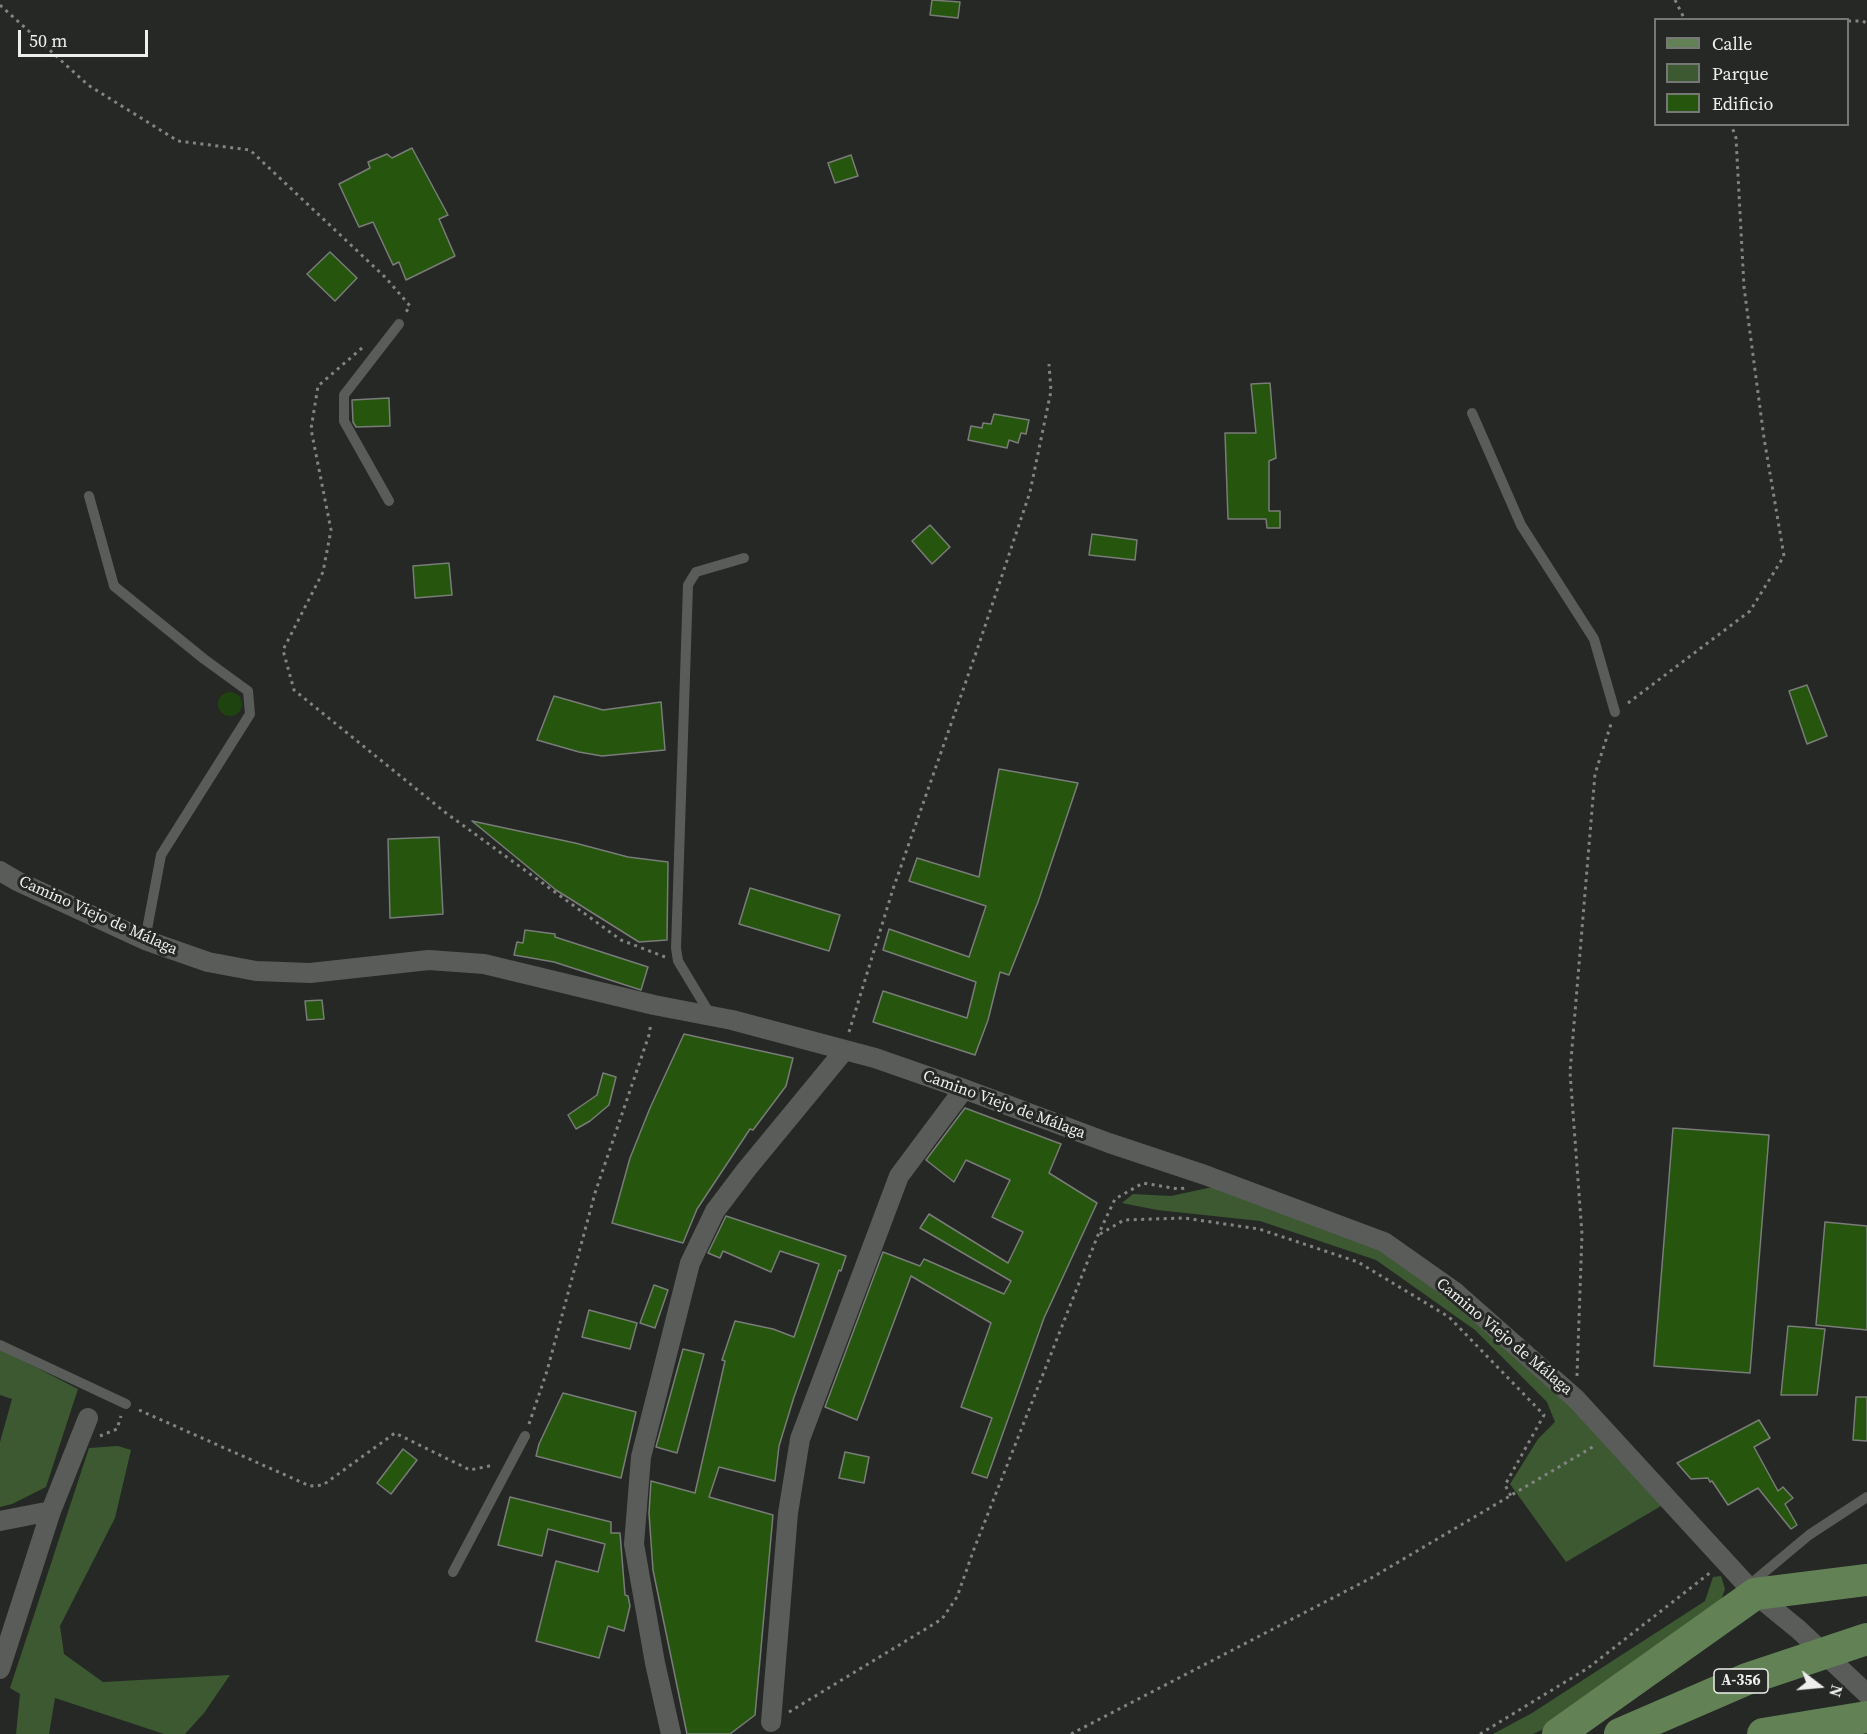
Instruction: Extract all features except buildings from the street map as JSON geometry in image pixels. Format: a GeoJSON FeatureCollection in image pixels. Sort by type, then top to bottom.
{"type":"FeatureCollection","features":[{"type":"Feature","properties":{"kind":"main road"},"geometry":{"type":"LineString","coordinates":[[1558,1734],[1752,1590],[1867,1580]]}},
{"type":"Feature","properties":{"kind":"main road","name":"A-356"},"geometry":{"type":"LineString","coordinates":[[1620,1734],[1747,1679],[1867,1639]]}},
{"type":"Feature","properties":{"kind":"main road"},"geometry":{"type":"LineString","coordinates":[[1763,1734],[1867,1717]]}},
{"type":"Feature","properties":{"kind":"street","name":"Camino Viejo de Málaga"},"geometry":{"type":"LineString","coordinates":[[0,871],[145,940],[208,962],[256,972],[310,973],[429,960],[483,964],[654,1005],[710,1014],[875,1058],[1384,1242],[1455,1292],[1576,1399],[1752,1590],[1799,1630],[1867,1694]]}},
{"type":"Feature","properties":{"kind":"street"},"geometry":{"type":"LineString","coordinates":[[671,1734],[655,1663],[634,1544],[641,1457],[690,1263],[715,1211],[844,1051]]}},
{"type":"Feature","properties":{"kind":"street"},"geometry":{"type":"LineString","coordinates":[[771,1722],[788,1513],[800,1439],[899,1176],[964,1089]]}},
{"type":"Feature","properties":{"kind":"street"},"geometry":{"type":"LineString","coordinates":[[0,1669],[51,1511],[88,1418]]}},
{"type":"Feature","properties":{"kind":"street"},"geometry":{"type":"LineString","coordinates":[[0,1521],[51,1511]]}},
{"type":"Feature","properties":{"kind":"lane"},"geometry":{"type":"LineString","coordinates":[[389,501],[344,421],[344,395],[399,324]]}},
{"type":"Feature","properties":{"kind":"lane"},"geometry":{"type":"LineString","coordinates":[[1472,414],[1521,525],[1594,639],[1615,712]]}},
{"type":"Feature","properties":{"kind":"lane"},"geometry":{"type":"LineString","coordinates":[[89,495],[114,586],[204,660],[248,691],[250,714],[161,855],[145,940]]}},
{"type":"Feature","properties":{"kind":"lane"},"geometry":{"type":"LineString","coordinates":[[710,1014],[678,962],[676,948],[688,585],[696,572],[744,558]]}},
{"type":"Feature","properties":{"kind":"lane"},"geometry":{"type":"LineString","coordinates":[[0,1345],[126,1404]]}},
{"type":"Feature","properties":{"kind":"lane"},"geometry":{"type":"LineString","coordinates":[[453,1572],[525,1436]]}},
{"type":"Feature","properties":{"kind":"lane"},"geometry":{"type":"LineString","coordinates":[[1752,1590],[1809,1535],[1867,1497]]}},
{"type":"Feature","properties":{"kind":"path"},"geometry":{"type":"LineString","coordinates":[[1675,0],[1684,18]]}},
{"type":"Feature","properties":{"kind":"path"},"geometry":{"type":"LineString","coordinates":[[0,5],[88,85],[178,141],[250,150],[386,278],[410,306],[399,324]]}},
{"type":"Feature","properties":{"kind":"path"},"geometry":{"type":"LineString","coordinates":[[1849,21],[1863,21],[1867,24]]}},
{"type":"Feature","properties":{"kind":"path"},"geometry":{"type":"LineString","coordinates":[[1576,1399],[1582,1234],[1570,1072],[1595,774],[1615,712],[1750,611],[1784,556],[1764,438],[1744,287],[1737,138],[1732,126]]}},
{"type":"Feature","properties":{"kind":"path"},"geometry":{"type":"LineString","coordinates":[[363,347],[318,386],[311,429],[331,530],[323,573],[283,650],[294,690],[446,813],[621,940],[678,962]]}},
{"type":"Feature","properties":{"kind":"path"},"geometry":{"type":"LineString","coordinates":[[844,1051],[893,889],[1030,492],[1051,391],[1048,364]]}},
{"type":"Feature","properties":{"kind":"path"},"geometry":{"type":"LineString","coordinates":[[525,1436],[547,1371],[596,1193],[650,1035],[654,1005]]}},
{"type":"Feature","properties":{"kind":"path"},"geometry":{"type":"LineString","coordinates":[[771,1722],[942,1619],[957,1597],[1098,1234],[1115,1199],[1143,1183],[1178,1190],[1196,1185],[1205,1176]]}},
{"type":"Feature","properties":{"kind":"path"},"geometry":{"type":"LineString","coordinates":[[1098,1234],[1124,1220],[1174,1218],[1259,1229],[1358,1262],[1449,1317],[1544,1415],[1505,1485],[1511,1496]]}},
{"type":"Feature","properties":{"kind":"path"},"geometry":{"type":"LineString","coordinates":[[78,1444],[117,1430],[126,1404],[310,1486],[323,1485],[395,1433],[470,1470],[492,1467],[498,1461]]}},
{"type":"Feature","properties":{"kind":"path"},"geometry":{"type":"LineString","coordinates":[[1071,1734],[1372,1577],[1611,1437]]}},
{"type":"Feature","properties":{"kind":"path"},"geometry":{"type":"LineString","coordinates":[[1480,1734],[1588,1668],[1725,1561]]}},
{"type":"Feature","properties":{"kind":"green space"},"geometry":{"type":"Polygon","coordinates":[[[1217,1186],[1381,1250],[1485,1326],[1582,1415],[1661,1506],[1566,1562],[1510,1484],[1538,1439],[1555,1422],[1547,1402],[1475,1330],[1376,1260],[1260,1221],[1157,1210],[1122,1203],[1133,1194],[1171,1196],[1217,1186]]]}},
{"type":"Feature","properties":{"kind":"green space"},"geometry":{"type":"Polygon","coordinates":[[[0,1349],[78,1389],[46,1487],[12,1504],[0,1507],[0,1442],[12,1399],[0,1395],[0,1349]]]}},
{"type":"Feature","properties":{"kind":"green space"},"geometry":{"type":"Polygon","coordinates":[[[118,1446],[131,1450],[115,1518],[60,1626],[64,1654],[103,1682],[230,1675],[204,1713],[185,1734],[164,1734],[55,1698],[49,1734],[16,1734],[20,1694],[10,1688],[89,1448],[118,1446]]]}},
{"type":"Feature","properties":{"kind":"green space"},"geometry":{"type":"Polygon","coordinates":[[[1721,1576],[1725,1589],[1718,1609],[1546,1728],[1533,1734],[1493,1734],[1532,1713],[1705,1601],[1713,1577],[1721,1576]]]}},
{"type":"Feature","properties":{"kind":"shaded area"},"geometry":{"type":"Polygon","coordinates":[[[230,692],[239,695],[242,704],[239,713],[230,716],[221,713],[218,704],[221,695],[230,692]]]}}]}
